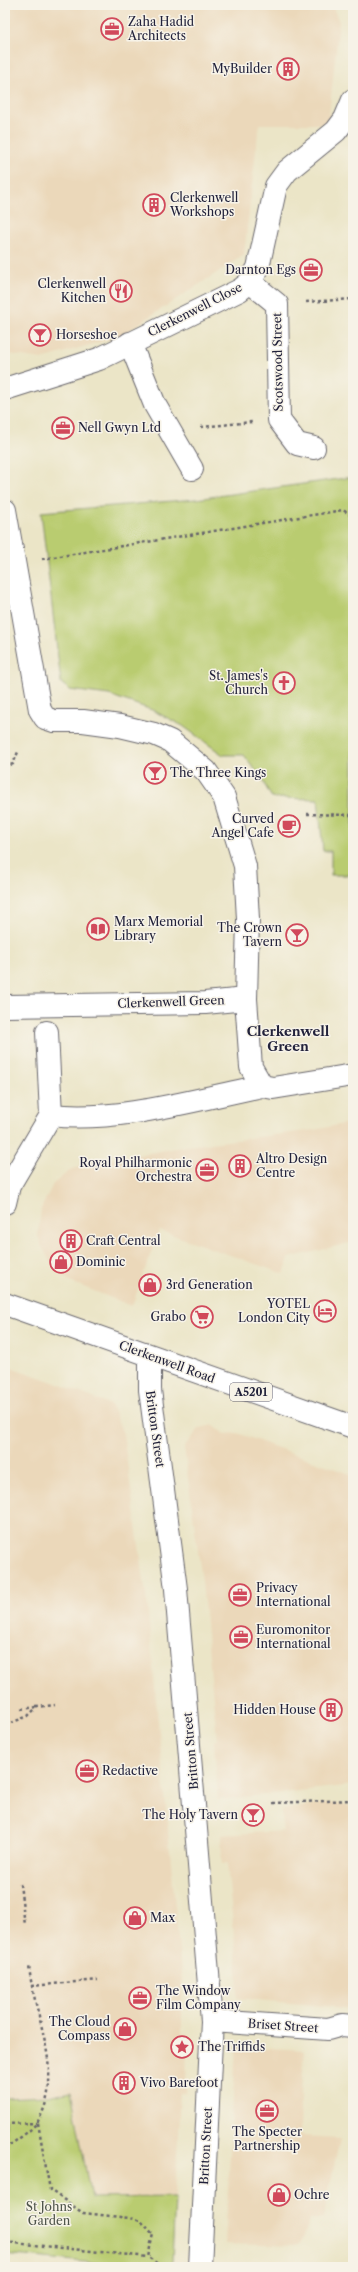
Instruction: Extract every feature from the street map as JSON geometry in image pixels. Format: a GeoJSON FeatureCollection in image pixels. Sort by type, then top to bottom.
{"type":"FeatureCollection","features":[{"type":"Feature","properties":{"kind":"street","name":"Clerkenwell Close"},"geometry":{"type":"LineString","coordinates":[[5,390],[99,359],[240,290],[250,282],[258,268],[276,186],[287,172],[336,131],[344,120],[353,100]]}},
{"type":"Feature","properties":{"kind":"street"},"geometry":{"type":"LineString","coordinates":[[250,282],[277,304]]}},
{"type":"Feature","properties":{"kind":"street","name":"Scotswood Street"},"geometry":{"type":"LineString","coordinates":[[277,304],[279,420],[297,444],[314,448]]}},
{"type":"Feature","properties":{"kind":"street"},"geometry":{"type":"LineString","coordinates":[[130,343],[155,405],[168,431],[192,469]]}},
{"type":"Feature","properties":{"kind":"street"},"geometry":{"type":"LineString","coordinates":[[5,510],[40,710],[45,718],[54,721],[83,721],[120,726],[164,738],[184,750],[202,768],[224,797],[245,866],[248,919],[246,999],[251,1067],[262,1086]]}},
{"type":"Feature","properties":{"kind":"street","name":"Clerkenwell Green"},"geometry":{"type":"LineString","coordinates":[[5,1006],[205,1003],[246,999]]}},
{"type":"Feature","properties":{"kind":"street"},"geometry":{"type":"LineString","coordinates":[[5,1203],[9,1186],[51,1115],[47,1032]]}},
{"type":"Feature","properties":{"kind":"street"},"geometry":{"type":"LineString","coordinates":[[51,1115],[71,1117],[114,1115],[262,1086],[273,1088],[353,1075]]}},
{"type":"Feature","properties":{"kind":"street","name":"Clerkenwell Road"},"geometry":{"type":"LineString","coordinates":[[5,1304],[353,1427]]}},
{"type":"Feature","properties":{"kind":"street","name":"Britton Street"},"geometry":{"type":"LineString","coordinates":[[150,1356],[150,1390],[176,1589],[212,2021],[200,2267]]}},
{"type":"Feature","properties":{"kind":"street","name":"Briset Street"},"geometry":{"type":"LineString","coordinates":[[212,2021],[328,2029],[342,2025],[353,2026]]}},
{"type":"Feature","properties":{"kind":"path"},"geometry":{"type":"LineString","coordinates":[[277,304],[353,299]]}},
{"type":"Feature","properties":{"kind":"path"},"geometry":{"type":"LineString","coordinates":[[168,431],[279,420]]}},
{"type":"Feature","properties":{"kind":"path"},"geometry":{"type":"LineString","coordinates":[[39,560],[343,510],[353,517]]}},
{"type":"Feature","properties":{"kind":"path"},"geometry":{"type":"LineString","coordinates":[[5,767],[13,764],[18,752]]}},
{"type":"Feature","properties":{"kind":"path"},"geometry":{"type":"LineString","coordinates":[[307,814],[353,815]]}},
{"type":"Feature","properties":{"kind":"path"},"geometry":{"type":"LineString","coordinates":[[22,1710],[55,1705]]}},
{"type":"Feature","properties":{"kind":"path"},"geometry":{"type":"LineString","coordinates":[[11,1723],[28,1716],[37,1707]]}},
{"type":"Feature","properties":{"kind":"path"},"geometry":{"type":"LineString","coordinates":[[273,1803],[353,1800]]}},
{"type":"Feature","properties":{"kind":"path"},"geometry":{"type":"LineString","coordinates":[[20,1884],[25,1924]]}},
{"type":"Feature","properties":{"kind":"path"},"geometry":{"type":"LineString","coordinates":[[5,2149],[38,2122],[48,2096],[49,2061],[31,1986],[29,1965]]}},
{"type":"Feature","properties":{"kind":"path"},"geometry":{"type":"LineString","coordinates":[[31,1986],[98,1980]]}},
{"type":"Feature","properties":{"kind":"path"},"geometry":{"type":"LineString","coordinates":[[5,2124],[38,2122]]}},
{"type":"Feature","properties":{"kind":"path"},"geometry":{"type":"LineString","coordinates":[[38,2122],[50,2190],[82,2213],[129,2218],[141,2221],[152,2234],[148,2257]]}},
{"type":"Feature","properties":{"kind":"path"},"geometry":{"type":"LineString","coordinates":[[5,2242],[148,2257],[162,2267]]}},
{"type":"Feature","properties":{"kind":"shaded area"},"geometry":{"type":"Polygon","coordinates":[[[5,5],[332,5],[339,22],[328,124],[259,124],[244,255],[120,336],[42,359],[9,354],[5,312],[5,5]]]}},
{"type":"Feature","properties":{"kind":"shaded area"},"geometry":{"type":"Polygon","coordinates":[[[353,1122],[353,1242],[289,1258],[284,1274],[159,1230],[132,1306],[71,1282],[56,1271],[42,1247],[38,1235],[41,1209],[53,1184],[72,1169],[92,1163],[188,1146],[314,1130],[353,1122]]]}},
{"type":"Feature","properties":{"kind":"shaded area"},"geometry":{"type":"Polygon","coordinates":[[[5,1365],[111,1405],[123,1434],[147,1602],[182,1982],[182,2034],[187,2034],[186,2093],[180,2093],[175,2197],[91,2198],[71,2091],[48,2096],[5,2098],[5,1365]]]}},
{"type":"Feature","properties":{"kind":"shaded area"},"geometry":{"type":"Polygon","coordinates":[[[213,1425],[224,1434],[237,1433],[353,1475],[353,1785],[218,1800],[214,1741],[217,1740],[202,1581],[184,1447],[200,1428],[213,1425]]]}},
{"type":"Feature","properties":{"kind":"shaded area"},"geometry":{"type":"Polygon","coordinates":[[[330,1803],[353,1807],[353,2009],[238,1998],[237,1965],[227,1863],[222,1864],[221,1835],[284,1831],[281,1810],[330,1803]]]}},
{"type":"Feature","properties":{"kind":"shaded area"},"geometry":{"type":"Polygon","coordinates":[[[236,2046],[305,2050],[301,2092],[300,2136],[340,2138],[323,2219],[309,2219],[299,2246],[225,2244],[236,2046]]]}},
{"type":"Feature","properties":{"kind":"green space"},"geometry":{"type":"Polygon","coordinates":[[[353,477],[353,875],[331,875],[331,851],[323,851],[318,799],[272,798],[260,776],[244,755],[223,755],[183,726],[152,710],[109,695],[70,690],[61,683],[41,512],[196,499],[353,477]]]}},
{"type":"Feature","properties":{"kind":"green space","name":"St Johns Garden"},"geometry":{"type":"Polygon","coordinates":[[[71,2091],[91,2198],[175,2197],[172,2262],[170,2267],[135,2267],[5,2254],[5,2098],[48,2096],[71,2091]]]}},
{"type":"Feature","properties":{"kind":"place","name":"Zaha Hadid Architects"},"geometry":{"type":"Point","coordinates":[112,29]}},
{"type":"Feature","properties":{"kind":"place","name":"MyBuilder"},"geometry":{"type":"Point","coordinates":[288,69]}},
{"type":"Feature","properties":{"kind":"place","name":"Clerkenwell Workshops"},"geometry":{"type":"Point","coordinates":[154,205]}},
{"type":"Feature","properties":{"kind":"place","name":"Darnton Egs"},"geometry":{"type":"Point","coordinates":[311,270]}},
{"type":"Feature","properties":{"kind":"place","name":"Clerkenwell Kitchen"},"geometry":{"type":"Point","coordinates":[121,291]}},
{"type":"Feature","properties":{"kind":"place","name":"Horseshoe"},"geometry":{"type":"Point","coordinates":[40,335]}},
{"type":"Feature","properties":{"kind":"place","name":"Nell Gwyn Ltd"},"geometry":{"type":"Point","coordinates":[63,428]}},
{"type":"Feature","properties":{"kind":"place","name":"St. James's Church"},"geometry":{"type":"Point","coordinates":[284,683]}},
{"type":"Feature","properties":{"kind":"place","name":"The Three Kings"},"geometry":{"type":"Point","coordinates":[155,773]}},
{"type":"Feature","properties":{"kind":"place","name":"Curved Angel Cafe"},"geometry":{"type":"Point","coordinates":[289,826]}},
{"type":"Feature","properties":{"kind":"place","name":"Marx Memorial Library"},"geometry":{"type":"Point","coordinates":[98,929]}},
{"type":"Feature","properties":{"kind":"place","name":"The Crown Tavern"},"geometry":{"type":"Point","coordinates":[297,935]}},
{"type":"Feature","properties":{"kind":"place","name":"Altro Design Centre"},"geometry":{"type":"Point","coordinates":[240,1166]}},
{"type":"Feature","properties":{"kind":"place","name":"Royal Philharmonic Orchestra"},"geometry":{"type":"Point","coordinates":[207,1170]}},
{"type":"Feature","properties":{"kind":"place","name":"Craft Central"},"geometry":{"type":"Point","coordinates":[71,1241]}},
{"type":"Feature","properties":{"kind":"place","name":"Dominic"},"geometry":{"type":"Point","coordinates":[61,1262]}},
{"type":"Feature","properties":{"kind":"place","name":"3rd Generation"},"geometry":{"type":"Point","coordinates":[150,1285]}},
{"type":"Feature","properties":{"kind":"place","name":"YOTEL London City"},"geometry":{"type":"Point","coordinates":[325,1311]}},
{"type":"Feature","properties":{"kind":"place","name":"Grabo"},"geometry":{"type":"Point","coordinates":[202,1317]}},
{"type":"Feature","properties":{"kind":"place","name":"Privacy International"},"geometry":{"type":"Point","coordinates":[240,1595]}},
{"type":"Feature","properties":{"kind":"place","name":"Euromonitor International"},"geometry":{"type":"Point","coordinates":[241,1637]}},
{"type":"Feature","properties":{"kind":"place","name":"Hidden House"},"geometry":{"type":"Point","coordinates":[331,1710]}},
{"type":"Feature","properties":{"kind":"place","name":"Redactive"},"geometry":{"type":"Point","coordinates":[87,1771]}},
{"type":"Feature","properties":{"kind":"place","name":"The Holy Tavern"},"geometry":{"type":"Point","coordinates":[253,1815]}},
{"type":"Feature","properties":{"kind":"place","name":"Max"},"geometry":{"type":"Point","coordinates":[135,1918]}},
{"type":"Feature","properties":{"kind":"place","name":"The Window Film Company"},"geometry":{"type":"Point","coordinates":[140,1998]}},
{"type":"Feature","properties":{"kind":"place","name":"The Cloud Compass"},"geometry":{"type":"Point","coordinates":[125,2029]}},
{"type":"Feature","properties":{"kind":"place","name":"The Triffids"},"geometry":{"type":"Point","coordinates":[182,2047]}},
{"type":"Feature","properties":{"kind":"place","name":"Vivo Barefoot"},"geometry":{"type":"Point","coordinates":[124,2083]}},
{"type":"Feature","properties":{"kind":"place","name":"The Specter Partnership"},"geometry":{"type":"Point","coordinates":[267,2111]}},
{"type":"Feature","properties":{"kind":"place","name":"Ochre"},"geometry":{"type":"Point","coordinates":[279,2195]}},
{"type":"Feature","properties":{"kind":"district","name":"Clerkenwell Green"},"geometry":{"type":"Point","coordinates":[288,1038]}}]}
